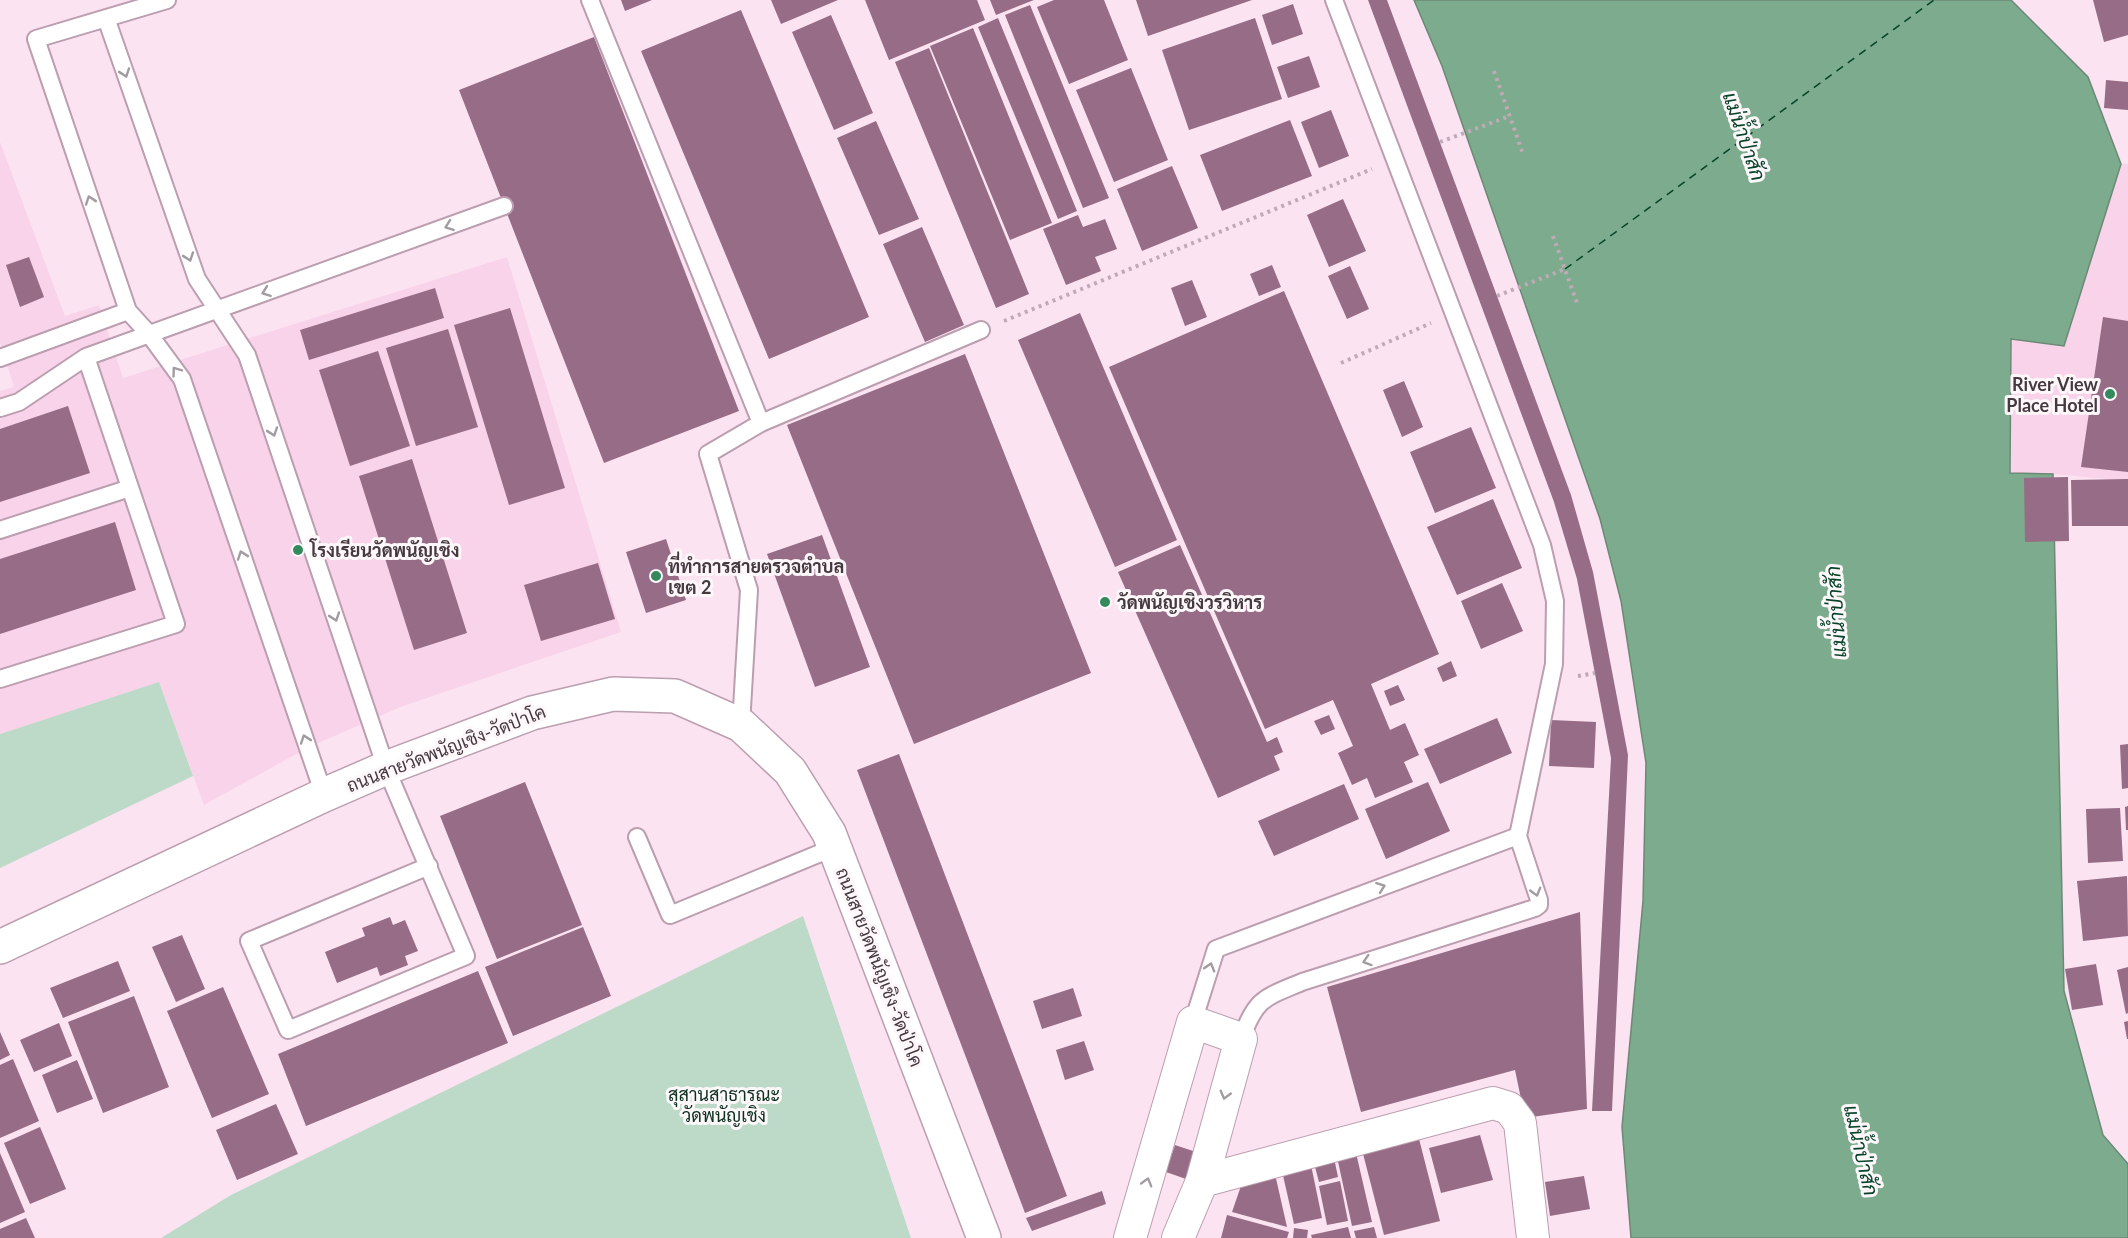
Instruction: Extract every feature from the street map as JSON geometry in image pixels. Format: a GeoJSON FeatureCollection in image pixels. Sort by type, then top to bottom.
{"type":"FeatureCollection","features":[{"type":"Feature","properties":{"kind":"main road","name":"ถนนสายวัดพนัญเชิง-วัดป่าโค"},"geometry":{"type":"LineString","coordinates":[[0,947],[324,795],[386,768],[532,713],[613,694],[675,696],[741,725],[790,771],[829,833],[976,1235]]}},
{"type":"Feature","properties":{"kind":"street"},"geometry":{"type":"LineString","coordinates":[[1130,1238],[1193,1023],[1241,1039],[1202,1181],[1178,1238]]}},
{"type":"Feature","properties":{"kind":"street"},"geometry":{"type":"LineString","coordinates":[[1202,1181],[1493,1103],[1509,1108],[1520,1123],[1533,1238]]}},
{"type":"Feature","properties":{"kind":"lane"},"geometry":{"type":"LineString","coordinates":[[167,0],[36,39],[128,311],[149,334],[182,379],[324,795]]}},
{"type":"Feature","properties":{"kind":"lane"},"geometry":{"type":"LineString","coordinates":[[590,0],[645,154],[761,423]]}},
{"type":"Feature","properties":{"kind":"lane"},"geometry":{"type":"LineString","coordinates":[[1241,1039],[1249,1017],[1265,998],[1302,982],[1539,905],[1518,836],[1554,664],[1555,601],[1542,545],[1334,0]]}},
{"type":"Feature","properties":{"kind":"lane"},"geometry":{"type":"LineString","coordinates":[[106,18],[197,279],[247,355],[386,768],[429,866],[466,956],[288,1030],[249,941],[429,866]]}},
{"type":"Feature","properties":{"kind":"lane"},"geometry":{"type":"LineString","coordinates":[[0,408],[20,402],[86,357],[504,206]]}},
{"type":"Feature","properties":{"kind":"lane"},"geometry":{"type":"LineString","coordinates":[[0,358],[128,311]]}},
{"type":"Feature","properties":{"kind":"lane"},"geometry":{"type":"LineString","coordinates":[[741,725],[749,590],[708,454],[761,423],[981,330]]}},
{"type":"Feature","properties":{"kind":"lane"},"geometry":{"type":"LineString","coordinates":[[0,679],[176,624],[86,357]]}},
{"type":"Feature","properties":{"kind":"lane"},"geometry":{"type":"LineString","coordinates":[[0,530],[130,488]]}},
{"type":"Feature","properties":{"kind":"lane"},"geometry":{"type":"LineString","coordinates":[[1193,1023],[1216,949],[1518,836]]}},
{"type":"Feature","properties":{"kind":"lane"},"geometry":{"type":"LineString","coordinates":[[637,837],[670,915],[835,848]]}},
{"type":"Feature","properties":{"kind":"path"},"geometry":{"type":"LineString","coordinates":[[1494,71],[1523,154]]}},
{"type":"Feature","properties":{"kind":"path"},"geometry":{"type":"LineString","coordinates":[[1440,142],[1510,116]]}},
{"type":"Feature","properties":{"kind":"path"},"geometry":{"type":"LineString","coordinates":[[981,330],[1395,160]]}},
{"type":"Feature","properties":{"kind":"path"},"geometry":{"type":"LineString","coordinates":[[1553,236],[1577,303]]}},
{"type":"Feature","properties":{"kind":"path"},"geometry":{"type":"LineString","coordinates":[[1497,296],[1565,269]]}},
{"type":"Feature","properties":{"kind":"path"},"geometry":{"type":"LineString","coordinates":[[1341,363],[1453,313]]}},
{"type":"Feature","properties":{"kind":"shaded area","name":"โรงเรียนวัดพนัญเชิง"},"geometry":{"type":"Polygon","coordinates":[[[0,142],[65,316],[99,305],[123,378],[507,257],[621,632],[403,706],[309,747],[204,805],[159,682],[0,734],[0,391],[14,387],[0,342],[0,142]]]}},
{"type":"Feature","properties":{"kind":"shaded area"},"geometry":{"type":"Polygon","coordinates":[[[2121,164],[2128,164],[2128,481],[2053,474],[2010,474],[2011,338],[2064,346],[2121,164]]]}},
{"type":"Feature","properties":{"kind":"green space"},"geometry":{"type":"Polygon","coordinates":[[[159,682],[193,776],[0,868],[0,734],[159,682]]]}},
{"type":"Feature","properties":{"kind":"green space","name":"สุสานสาธารณะ วัดพนัญเชิง"},"geometry":{"type":"Polygon","coordinates":[[[803,916],[911,1238],[161,1238],[231,1195],[803,916]]]}},
{"type":"Feature","properties":{"kind":"water","name":"แม่น้ำป่าสัก"},"geometry":{"type":"Polygon","coordinates":[[[1414,0],[2011,0],[2088,77],[2121,164],[2064,346],[2011,339],[2010,473],[2053,474],[2064,991],[2103,1135],[2128,1164],[2128,1238],[1631,1238],[1622,1127],[1643,901],[1646,763],[1621,601],[1600,519],[1442,66],[1414,0]]]}},
{"type":"Feature","properties":{"kind":"building"},"geometry":{"type":"Polygon","coordinates":[[[621,0],[652,0],[625,11],[621,0]]]}},
{"type":"Feature","properties":{"kind":"building"},"geometry":{"type":"Polygon","coordinates":[[[771,0],[838,0],[781,24],[771,0]]]}},
{"type":"Feature","properties":{"kind":"building"},"geometry":{"type":"Polygon","coordinates":[[[865,0],[977,0],[985,20],[889,60],[865,0]]]}},
{"type":"Feature","properties":{"kind":"building"},"geometry":{"type":"Polygon","coordinates":[[[990,0],[1034,0],[996,15],[990,0]]]}},
{"type":"Feature","properties":{"kind":"building"},"geometry":{"type":"Polygon","coordinates":[[[1054,0],[1104,0],[1128,60],[1069,84],[1037,7],[1054,0]]]}},
{"type":"Feature","properties":{"kind":"building"},"geometry":{"type":"Polygon","coordinates":[[[1136,0],[1252,0],[1148,36],[1136,0]]]}},
{"type":"Feature","properties":{"kind":"building"},"geometry":{"type":"Polygon","coordinates":[[[1368,0],[1387,0],[1571,495],[1593,572],[1628,755],[1612,1111],[1592,1111],[1611,758],[1577,579],[1554,502],[1368,0]]]}},
{"type":"Feature","properties":{"kind":"building"},"geometry":{"type":"Polygon","coordinates":[[[2093,0],[2128,0],[2128,35],[2104,42],[2093,0]]]}},
{"type":"Feature","properties":{"kind":"building"},"geometry":{"type":"Polygon","coordinates":[[[1293,4],[1303,34],[1272,45],[1262,15],[1293,4]]]}},
{"type":"Feature","properties":{"kind":"building"},"geometry":{"type":"Polygon","coordinates":[[[1030,5],[1109,198],[1083,208],[1005,15],[1030,5]]]}},
{"type":"Feature","properties":{"kind":"building"},"geometry":{"type":"Polygon","coordinates":[[[741,10],[869,317],[769,359],[641,51],[741,10]]]}},
{"type":"Feature","properties":{"kind":"building"},"geometry":{"type":"Polygon","coordinates":[[[831,15],[873,113],[834,130],[792,32],[831,15]]]}},
{"type":"Feature","properties":{"kind":"building"},"geometry":{"type":"Polygon","coordinates":[[[998,18],[1077,211],[1058,219],[978,27],[998,18]]]}},
{"type":"Feature","properties":{"kind":"building"},"geometry":{"type":"Polygon","coordinates":[[[1255,18],[1282,99],[1189,130],[1162,50],[1255,18]]]}},
{"type":"Feature","properties":{"kind":"building"},"geometry":{"type":"Polygon","coordinates":[[[973,28],[1052,223],[1010,240],[930,46],[973,28]]]}},
{"type":"Feature","properties":{"kind":"building"},"geometry":{"type":"Polygon","coordinates":[[[594,37],[739,411],[604,463],[459,90],[594,37]]]}},
{"type":"Feature","properties":{"kind":"building"},"geometry":{"type":"Polygon","coordinates":[[[929,48],[1029,294],[996,308],[895,62],[929,48]]]}},
{"type":"Feature","properties":{"kind":"building"},"geometry":{"type":"Polygon","coordinates":[[[1309,56],[1320,87],[1288,98],[1277,67],[1309,56]]]}},
{"type":"Feature","properties":{"kind":"building"},"geometry":{"type":"Polygon","coordinates":[[[1131,68],[1168,160],[1114,182],[1076,90],[1131,68]]]}},
{"type":"Feature","properties":{"kind":"building"},"geometry":{"type":"Polygon","coordinates":[[[2106,80],[2128,82],[2128,110],[2104,108],[2106,80]]]}},
{"type":"Feature","properties":{"kind":"building"},"geometry":{"type":"Polygon","coordinates":[[[1331,110],[1349,156],[1319,168],[1301,122],[1331,110]]]}},
{"type":"Feature","properties":{"kind":"building"},"geometry":{"type":"Polygon","coordinates":[[[1290,120],[1312,176],[1222,211],[1200,155],[1290,120]]]}},
{"type":"Feature","properties":{"kind":"building"},"geometry":{"type":"Polygon","coordinates":[[[876,121],[919,219],[879,235],[837,138],[876,121]]]}},
{"type":"Feature","properties":{"kind":"building"},"geometry":{"type":"Polygon","coordinates":[[[1172,166],[1198,228],[1142,251],[1117,189],[1172,166]]]}},
{"type":"Feature","properties":{"kind":"building"},"geometry":{"type":"Polygon","coordinates":[[[1343,199],[1366,251],[1329,267],[1307,215],[1343,199]]]}},
{"type":"Feature","properties":{"kind":"building"},"geometry":{"type":"Polygon","coordinates":[[[1078,215],[1083,227],[1105,219],[1117,249],[1095,257],[1101,271],[1066,285],[1043,229],[1078,215]]]}},
{"type":"Feature","properties":{"kind":"building"},"geometry":{"type":"Polygon","coordinates":[[[922,227],[964,325],[925,342],[883,244],[922,227]]]}},
{"type":"Feature","properties":{"kind":"building"},"geometry":{"type":"Polygon","coordinates":[[[29,257],[44,297],[20,307],[6,265],[29,257]]]}},
{"type":"Feature","properties":{"kind":"building"},"geometry":{"type":"Polygon","coordinates":[[[1272,265],[1281,287],[1259,296],[1250,274],[1272,265]]]}},
{"type":"Feature","properties":{"kind":"building"},"geometry":{"type":"Polygon","coordinates":[[[1350,266],[1369,309],[1347,319],[1328,276],[1350,266]]]}},
{"type":"Feature","properties":{"kind":"building"},"geometry":{"type":"Polygon","coordinates":[[[1192,280],[1207,317],[1185,326],[1171,288],[1192,280]]]}},
{"type":"Feature","properties":{"kind":"building"},"geometry":{"type":"Polygon","coordinates":[[[435,288],[444,318],[309,360],[300,330],[435,288]]]}},
{"type":"Feature","properties":{"kind":"building"},"geometry":{"type":"Polygon","coordinates":[[[1284,291],[1439,654],[1371,684],[1390,730],[1405,723],[1419,755],[1404,762],[1413,782],[1375,798],[1367,778],[1352,785],[1338,753],[1353,746],[1333,700],[1265,729],[1109,367],[1284,291]]]}},
{"type":"Feature","properties":{"kind":"building"},"geometry":{"type":"Polygon","coordinates":[[[510,308],[565,488],[509,505],[454,325],[510,308]]]}},
{"type":"Feature","properties":{"kind":"building"},"geometry":{"type":"Polygon","coordinates":[[[1080,313],[1177,540],[1115,567],[1018,340],[1080,313]]]}},
{"type":"Feature","properties":{"kind":"building","name":"River View Place Hotel"},"geometry":{"type":"Polygon","coordinates":[[[2103,317],[2128,321],[2128,472],[2081,467],[2103,317]]]}},
{"type":"Feature","properties":{"kind":"building"},"geometry":{"type":"Polygon","coordinates":[[[448,329],[478,427],[416,446],[386,348],[448,329]]]}},
{"type":"Feature","properties":{"kind":"building"},"geometry":{"type":"Polygon","coordinates":[[[378,351],[410,446],[350,466],[319,370],[378,351]]]}},
{"type":"Feature","properties":{"kind":"building"},"geometry":{"type":"Polygon","coordinates":[[[965,354],[1091,673],[914,744],[787,425],[965,354]]]}},
{"type":"Feature","properties":{"kind":"building"},"geometry":{"type":"Polygon","coordinates":[[[1404,381],[1423,427],[1402,437],[1383,390],[1404,381]]]}},
{"type":"Feature","properties":{"kind":"building"},"geometry":{"type":"Polygon","coordinates":[[[68,406],[90,473],[0,502],[0,429],[68,406]]]}},
{"type":"Feature","properties":{"kind":"building"},"geometry":{"type":"Polygon","coordinates":[[[1471,427],[1496,488],[1435,513],[1410,452],[1471,427]]]}},
{"type":"Feature","properties":{"kind":"building"},"geometry":{"type":"Polygon","coordinates":[[[412,459],[467,633],[414,650],[359,476],[412,459]]]}},
{"type":"Feature","properties":{"kind":"building"},"geometry":{"type":"Polygon","coordinates":[[[2068,477],[2069,541],[2025,542],[2024,478],[2068,477]]]}},
{"type":"Feature","properties":{"kind":"building"},"geometry":{"type":"Polygon","coordinates":[[[2128,479],[2128,526],[2072,526],[2071,480],[2128,479]]]}},
{"type":"Feature","properties":{"kind":"building"},"geometry":{"type":"Polygon","coordinates":[[[1493,499],[1522,568],[1457,595],[1427,527],[1493,499]]]}},
{"type":"Feature","properties":{"kind":"building"},"geometry":{"type":"Polygon","coordinates":[[[115,522],[136,590],[0,634],[0,559],[115,522]]]}},
{"type":"Feature","properties":{"kind":"building"},"geometry":{"type":"Polygon","coordinates":[[[822,535],[870,667],[815,687],[767,554],[822,535]]]}},
{"type":"Feature","properties":{"kind":"building","name":"ที่ทำการสายตรวจตำบล เขต 2"},"geometry":{"type":"Polygon","coordinates":[[[666,539],[686,600],[646,613],[626,552],[666,539]]]}},
{"type":"Feature","properties":{"kind":"building"},"geometry":{"type":"Polygon","coordinates":[[[1180,545],[1267,742],[1277,737],[1283,752],[1274,756],[1280,770],[1218,798],[1118,572],[1180,545]]]}},
{"type":"Feature","properties":{"kind":"building"},"geometry":{"type":"Polygon","coordinates":[[[598,563],[615,619],[541,641],[524,585],[598,563]]]}},
{"type":"Feature","properties":{"kind":"building"},"geometry":{"type":"Polygon","coordinates":[[[1502,583],[1523,631],[1481,649],[1461,601],[1502,583]]]}},
{"type":"Feature","properties":{"kind":"building"},"geometry":{"type":"Polygon","coordinates":[[[1451,661],[1457,676],[1443,682],[1437,668],[1451,661]]]}},
{"type":"Feature","properties":{"kind":"building"},"geometry":{"type":"Polygon","coordinates":[[[1398,685],[1405,700],[1390,706],[1384,691],[1398,685]]]}},
{"type":"Feature","properties":{"kind":"building"},"geometry":{"type":"Polygon","coordinates":[[[1329,715],[1335,729],[1321,735],[1314,721],[1329,715]]]}},
{"type":"Feature","properties":{"kind":"building"},"geometry":{"type":"Polygon","coordinates":[[[1497,718],[1512,753],[1440,784],[1424,749],[1497,718]]]}},
{"type":"Feature","properties":{"kind":"building"},"geometry":{"type":"Polygon","coordinates":[[[1551,720],[1596,722],[1594,768],[1549,766],[1551,720]]]}},
{"type":"Feature","properties":{"kind":"building"},"geometry":{"type":"Polygon","coordinates":[[[2128,744],[2128,788],[2122,789],[2120,745],[2128,744]]]}},
{"type":"Feature","properties":{"kind":"building"},"geometry":{"type":"Polygon","coordinates":[[[899,754],[1067,1196],[1025,1213],[857,770],[899,754]]]}},
{"type":"Feature","properties":{"kind":"building"},"geometry":{"type":"Polygon","coordinates":[[[525,782],[582,925],[497,959],[440,816],[525,782]]]}},
{"type":"Feature","properties":{"kind":"building"},"geometry":{"type":"Polygon","coordinates":[[[1428,782],[1450,831],[1386,859],[1365,809],[1428,782]]]}},
{"type":"Feature","properties":{"kind":"building"},"geometry":{"type":"Polygon","coordinates":[[[1344,784],[1359,819],[1274,856],[1258,821],[1344,784]]]}},
{"type":"Feature","properties":{"kind":"building"},"geometry":{"type":"Polygon","coordinates":[[[2128,806],[2128,830],[2126,830],[2125,807],[2128,806]]]}},
{"type":"Feature","properties":{"kind":"building"},"geometry":{"type":"Polygon","coordinates":[[[2120,808],[2123,861],[2088,863],[2086,809],[2120,808]]]}},
{"type":"Feature","properties":{"kind":"building"},"geometry":{"type":"Polygon","coordinates":[[[2127,876],[2128,936],[2083,941],[2077,881],[2127,876]]]}},
{"type":"Feature","properties":{"kind":"building"},"geometry":{"type":"Polygon","coordinates":[[[1580,912],[1587,1109],[1525,1118],[1515,1070],[1361,1112],[1327,987],[1580,912]]]}},
{"type":"Feature","properties":{"kind":"building"},"geometry":{"type":"Polygon","coordinates":[[[390,917],[393,925],[405,920],[418,951],[405,956],[408,965],[380,976],[377,967],[337,983],[325,952],[365,936],[362,928],[390,917]]]}},
{"type":"Feature","properties":{"kind":"building"},"geometry":{"type":"Polygon","coordinates":[[[583,927],[611,996],[513,1036],[485,967],[583,927]]]}},
{"type":"Feature","properties":{"kind":"building"},"geometry":{"type":"Polygon","coordinates":[[[182,935],[205,989],[176,1002],[152,947],[182,935]]]}},
{"type":"Feature","properties":{"kind":"building"},"geometry":{"type":"Polygon","coordinates":[[[118,961],[130,991],[63,1018],[50,988],[118,961]]]}},
{"type":"Feature","properties":{"kind":"building"},"geometry":{"type":"Polygon","coordinates":[[[2096,964],[2103,1005],[2072,1010],[2065,969],[2096,964]]]}},
{"type":"Feature","properties":{"kind":"building"},"geometry":{"type":"Polygon","coordinates":[[[2128,967],[2128,1013],[2126,1014],[2117,970],[2128,967]]]}},
{"type":"Feature","properties":{"kind":"building"},"geometry":{"type":"Polygon","coordinates":[[[478,971],[508,1043],[306,1126],[278,1054],[478,971]]]}},
{"type":"Feature","properties":{"kind":"building"},"geometry":{"type":"Polygon","coordinates":[[[223,987],[269,1094],[212,1118],[167,1011],[223,987]]]}},
{"type":"Feature","properties":{"kind":"building"},"geometry":{"type":"Polygon","coordinates":[[[1073,988],[1082,1016],[1042,1029],[1033,1001],[1073,988]]]}},
{"type":"Feature","properties":{"kind":"building"},"geometry":{"type":"Polygon","coordinates":[[[134,996],[169,1087],[103,1113],[68,1022],[134,996]]]}},
{"type":"Feature","properties":{"kind":"building"},"geometry":{"type":"Polygon","coordinates":[[[2128,1021],[2128,1039],[2127,1039],[2124,1022],[2128,1021]]]}},
{"type":"Feature","properties":{"kind":"building"},"geometry":{"type":"Polygon","coordinates":[[[59,1023],[72,1056],[34,1072],[20,1040],[59,1023]]]}},
{"type":"Feature","properties":{"kind":"building"},"geometry":{"type":"Polygon","coordinates":[[[0,1032],[10,1055],[0,1060],[0,1032]]]}},
{"type":"Feature","properties":{"kind":"building"},"geometry":{"type":"Polygon","coordinates":[[[1084,1041],[1094,1070],[1065,1080],[1056,1050],[1084,1041]]]}},
{"type":"Feature","properties":{"kind":"building"},"geometry":{"type":"Polygon","coordinates":[[[13,1059],[39,1121],[0,1138],[0,1065],[13,1059]]]}},
{"type":"Feature","properties":{"kind":"building"},"geometry":{"type":"Polygon","coordinates":[[[77,1060],[93,1099],[57,1113],[42,1075],[77,1060]]]}},
{"type":"Feature","properties":{"kind":"building"},"geometry":{"type":"Polygon","coordinates":[[[276,1104],[298,1154],[237,1180],[216,1130],[276,1104]]]}},
{"type":"Feature","properties":{"kind":"building"},"geometry":{"type":"Polygon","coordinates":[[[40,1127],[66,1189],[30,1204],[4,1143],[40,1127]]]}},
{"type":"Feature","properties":{"kind":"building"},"geometry":{"type":"Polygon","coordinates":[[[1417,1131],[1440,1221],[1384,1235],[1361,1146],[1417,1131]]]}},
{"type":"Feature","properties":{"kind":"building"},"geometry":{"type":"Polygon","coordinates":[[[1480,1135],[1493,1180],[1441,1193],[1429,1148],[1480,1135]]]}},
{"type":"Feature","properties":{"kind":"building"},"geometry":{"type":"Polygon","coordinates":[[[1175,1145],[1196,1152],[1186,1179],[1166,1172],[1175,1145]]]}},
{"type":"Feature","properties":{"kind":"building"},"geometry":{"type":"Polygon","coordinates":[[[0,1153],[25,1212],[0,1223],[0,1153]]]}},
{"type":"Feature","properties":{"kind":"building"},"geometry":{"type":"Polygon","coordinates":[[[1356,1153],[1372,1222],[1352,1226],[1337,1157],[1356,1153]]]}},
{"type":"Feature","properties":{"kind":"building"},"geometry":{"type":"Polygon","coordinates":[[[1334,1158],[1338,1177],[1319,1182],[1314,1163],[1334,1158]]]}},
{"type":"Feature","properties":{"kind":"building"},"geometry":{"type":"Polygon","coordinates":[[[1311,1165],[1322,1218],[1294,1224],[1282,1171],[1311,1165]]]}},
{"type":"Feature","properties":{"kind":"building"},"geometry":{"type":"Polygon","coordinates":[[[1275,1174],[1287,1227],[1232,1212],[1243,1180],[1275,1174]]]}},
{"type":"Feature","properties":{"kind":"building"},"geometry":{"type":"Polygon","coordinates":[[[1584,1176],[1590,1209],[1550,1216],[1545,1182],[1584,1176]]]}},
{"type":"Feature","properties":{"kind":"building"},"geometry":{"type":"Polygon","coordinates":[[[1340,1181],[1348,1221],[1327,1225],[1319,1186],[1340,1181]]]}},
{"type":"Feature","properties":{"kind":"building"},"geometry":{"type":"Polygon","coordinates":[[[1102,1191],[1106,1204],[1032,1231],[1026,1218],[1102,1191]]]}},
{"type":"Feature","properties":{"kind":"building"},"geometry":{"type":"Polygon","coordinates":[[[1227,1215],[1289,1232],[1287,1238],[1221,1238],[1227,1215]]]}},
{"type":"Feature","properties":{"kind":"building"},"geometry":{"type":"Polygon","coordinates":[[[26,1218],[35,1238],[0,1238],[0,1229],[26,1218]]]}},
{"type":"Feature","properties":{"kind":"building"},"geometry":{"type":"Polygon","coordinates":[[[1348,1227],[1351,1238],[1312,1238],[1311,1235],[1348,1227]]]}},
{"type":"Feature","properties":{"kind":"building"},"geometry":{"type":"Polygon","coordinates":[[[1374,1227],[1377,1238],[1356,1238],[1354,1231],[1374,1227]]]}},
{"type":"Feature","properties":{"kind":"building"},"geometry":{"type":"Polygon","coordinates":[[[1294,1228],[1308,1230],[1307,1238],[1293,1238],[1294,1228]]]}},
{"type":"Feature","properties":{"kind":"ferry route"},"geometry":{"type":"LineString","coordinates":[[1565,269],[1934,0]]}},
{"type":"Feature","properties":{"kind":"place","name":"River View Place Hotel"},"geometry":{"type":"Point","coordinates":[2110,394]}},
{"type":"Feature","properties":{"kind":"place","name":"โรงเรียนวัดพนัญเชิง"},"geometry":{"type":"Point","coordinates":[298,550]}},
{"type":"Feature","properties":{"kind":"place","name":"ที่ทำการสายตรวจตำบล เขต 2"},"geometry":{"type":"Point","coordinates":[656,576]}},
{"type":"Feature","properties":{"kind":"place","name":"วัดพนัญเชิงวรวิหาร"},"geometry":{"type":"Point","coordinates":[1105,602]}}]}
